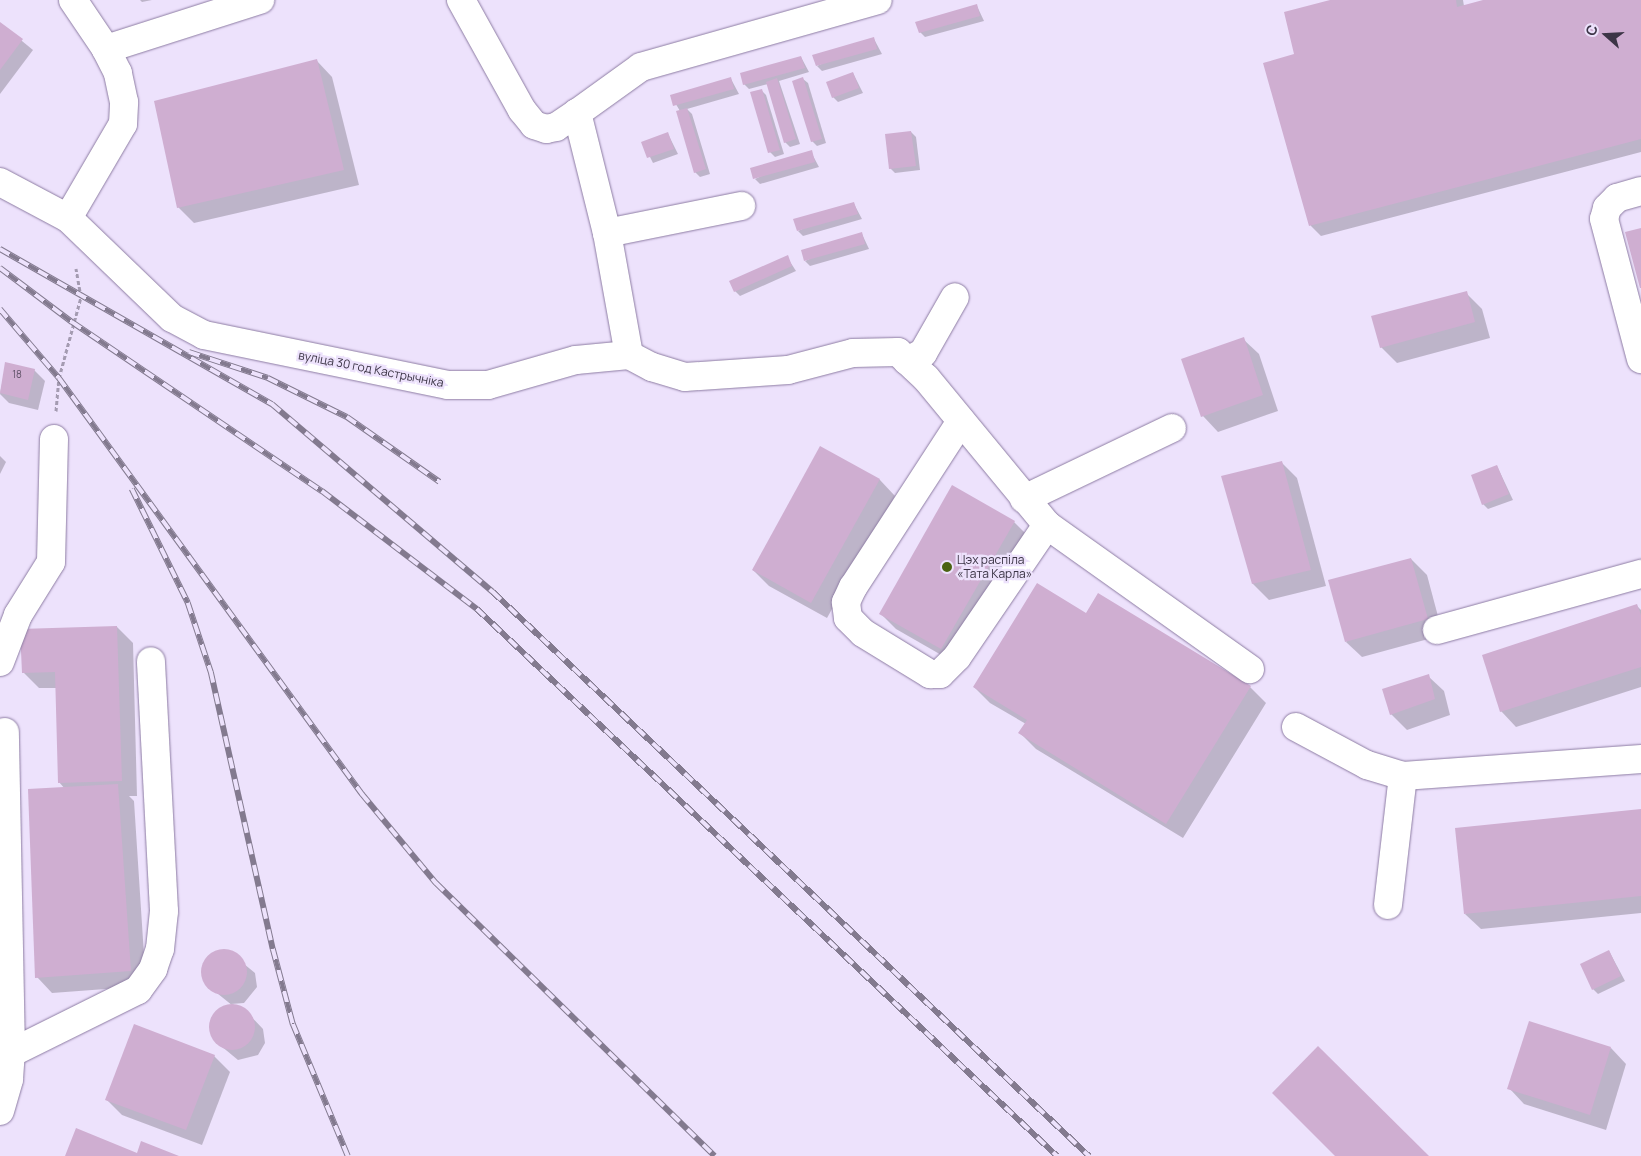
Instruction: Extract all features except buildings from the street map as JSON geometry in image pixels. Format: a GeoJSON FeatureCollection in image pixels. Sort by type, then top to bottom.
{"type":"FeatureCollection","features":[{"type":"Feature","properties":{"kind":"street"},"geometry":{"type":"LineString","coordinates":[[68,218],[123,124],[124,102],[118,73],[106,49],[73,0]]}},
{"type":"Feature","properties":{"kind":"street"},"geometry":{"type":"LineString","coordinates":[[106,49],[260,0]]}},
{"type":"Feature","properties":{"kind":"street"},"geometry":{"type":"LineString","coordinates":[[461,0],[522,110],[534,125],[546,130],[556,127],[641,67],[878,0]]}},
{"type":"Feature","properties":{"kind":"street"},"geometry":{"type":"LineString","coordinates":[[577,113],[607,233],[629,355],[652,367],[685,377],[788,370],[853,353],[898,352],[917,369],[1047,525],[1250,669]]}},
{"type":"Feature","properties":{"kind":"street","name":"вуліца 30 год Кастрычніка"},"geometry":{"type":"LineString","coordinates":[[0,182],[68,218],[172,318],[204,335],[448,385],[488,384],[576,360],[629,355]]}},
{"type":"Feature","properties":{"kind":"street"},"geometry":{"type":"LineString","coordinates":[[1641,191],[1617,198],[1607,208],[1604,219],[1641,359]]}},
{"type":"Feature","properties":{"kind":"street"},"geometry":{"type":"LineString","coordinates":[[607,233],[741,206]]}},
{"type":"Feature","properties":{"kind":"street"},"geometry":{"type":"LineString","coordinates":[[917,369],[955,297]]}},
{"type":"Feature","properties":{"kind":"street"},"geometry":{"type":"LineString","coordinates":[[961,421],[853,587],[846,602],[848,618],[863,633],[921,669],[930,674],[940,674],[957,657],[1047,525]]}},
{"type":"Feature","properties":{"kind":"street"},"geometry":{"type":"LineString","coordinates":[[1024,499],[1172,428]]}},
{"type":"Feature","properties":{"kind":"street"},"geometry":{"type":"LineString","coordinates":[[0,662],[18,615],[52,562],[54,439]]}},
{"type":"Feature","properties":{"kind":"street"},"geometry":{"type":"LineString","coordinates":[[1437,630],[1641,574]]}},
{"type":"Feature","properties":{"kind":"street"},"geometry":{"type":"LineString","coordinates":[[10,1053],[138,990],[153,969],[160,949],[164,912],[151,661]]}},
{"type":"Feature","properties":{"kind":"street"},"geometry":{"type":"LineString","coordinates":[[1296,727],[1367,765],[1404,776],[1641,759]]}},
{"type":"Feature","properties":{"kind":"street"},"geometry":{"type":"LineString","coordinates":[[0,1111],[9,1079],[10,1053],[5,732]]}},
{"type":"Feature","properties":{"kind":"street"},"geometry":{"type":"LineString","coordinates":[[1388,905],[1404,776]]}},
{"type":"Feature","properties":{"kind":"path"},"geometry":{"type":"LineString","coordinates":[[54,439],[59,378],[80,297],[68,218]]}},
{"type":"Feature","properties":{"kind":"railway"},"geometry":{"type":"LineString","coordinates":[[0,249],[272,404],[493,592],[1089,1156]]}},
{"type":"Feature","properties":{"kind":"railway"},"geometry":{"type":"LineString","coordinates":[[0,268],[72,322],[322,491],[477,609],[1057,1156]]}},
{"type":"Feature","properties":{"kind":"railway"},"geometry":{"type":"LineString","coordinates":[[0,309],[59,378],[362,794],[436,883],[715,1156]]}},
{"type":"Feature","properties":{"kind":"railway"},"geometry":{"type":"LineString","coordinates":[[189,352],[268,378],[347,417],[440,482]]}},
{"type":"Feature","properties":{"kind":"railway"},"geometry":{"type":"LineString","coordinates":[[132,489],[188,603],[211,672],[273,949],[293,1024],[348,1156]]}},
{"type":"Feature","properties":{"kind":"place","name":"Цэх распіла «Тата Карла»"},"geometry":{"type":"Point","coordinates":[947,567]}}]}
